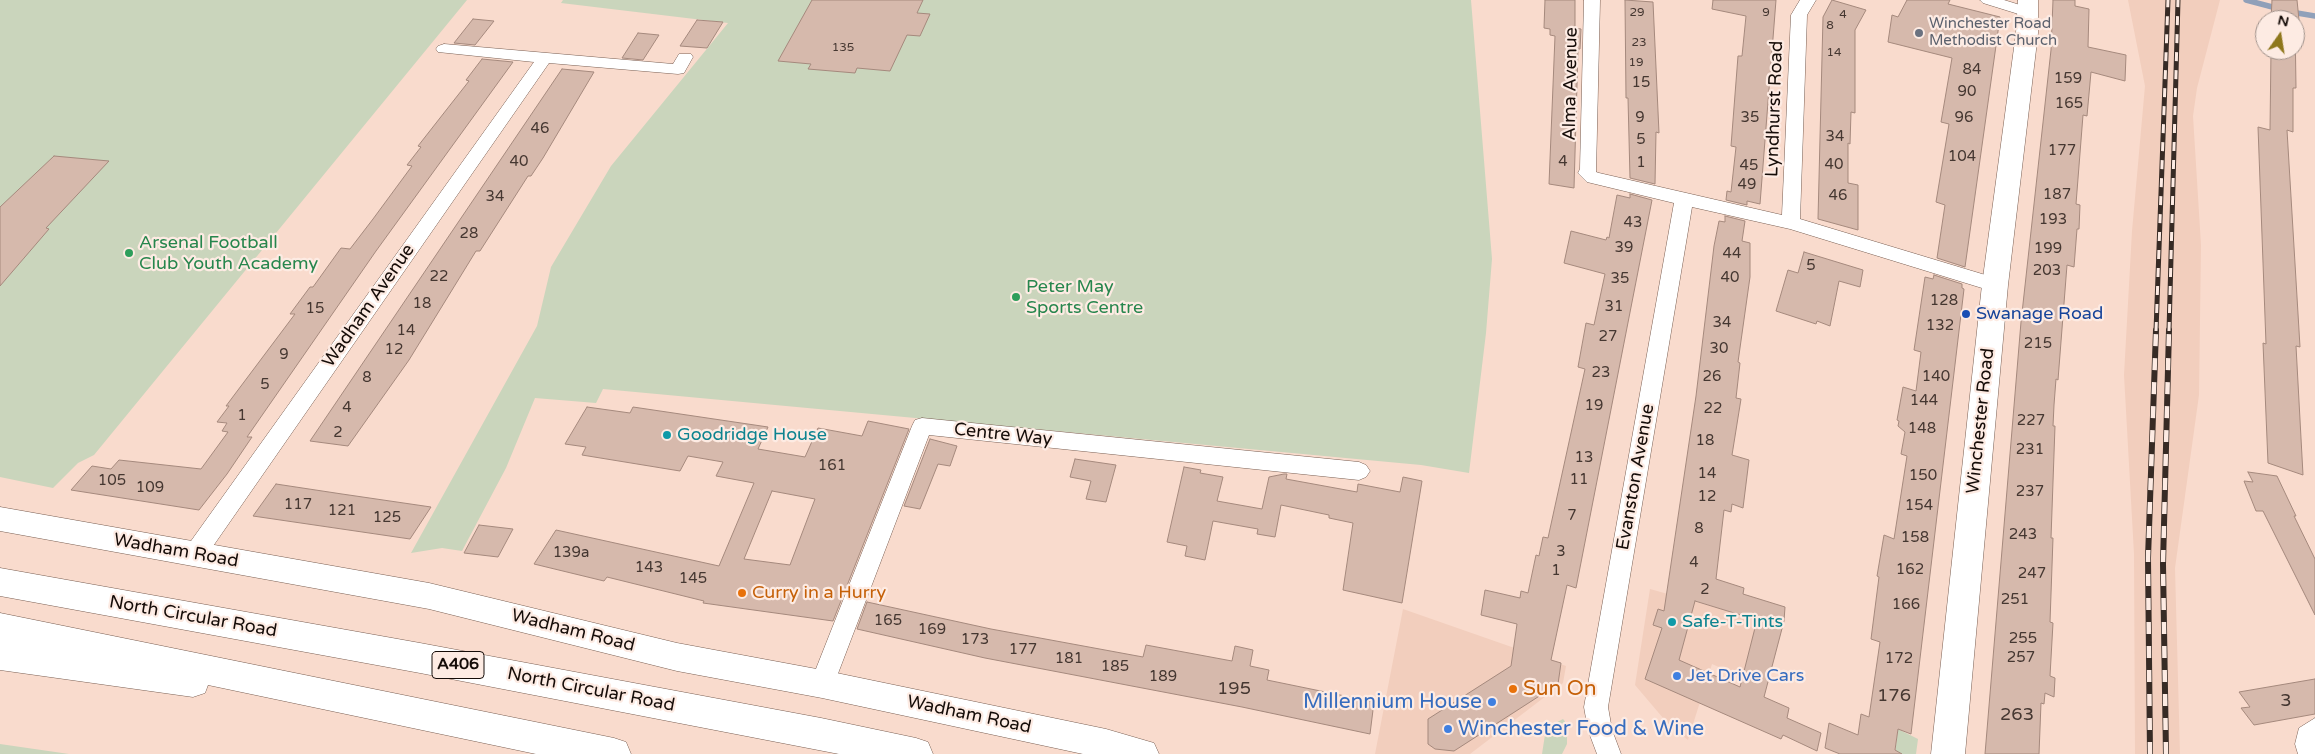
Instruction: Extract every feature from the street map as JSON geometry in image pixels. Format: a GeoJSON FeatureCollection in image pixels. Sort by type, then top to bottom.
{"type":"FeatureCollection","features":[{"type":"Feature","properties":{"kind":"main road","name":"Winchester Road"},"geometry":{"type":"LineString","coordinates":[[1948,754],[1995,285],[2028,6]]}},
{"type":"Feature","properties":{"kind":"main road","name":"North Circular Road"},"geometry":{"type":"LineString","coordinates":[[0,582],[420,658],[821,734],[916,754]]}},
{"type":"Feature","properties":{"kind":"main road"},"geometry":{"type":"LineString","coordinates":[[0,627],[614,754]]}},
{"type":"Feature","properties":{"kind":"main road"},"geometry":{"type":"LineString","coordinates":[[0,655],[153,677],[363,703]]}},
{"type":"Feature","properties":{"kind":"street","name":"Alma Avenue"},"geometry":{"type":"LineString","coordinates":[[1592,0],[1589,169],[1587,173],[1601,182],[1684,199]]}},
{"type":"Feature","properties":{"kind":"street","name":"Lyndhurst Road"},"geometry":{"type":"LineString","coordinates":[[1791,223],[1799,15],[1808,0]]}},
{"type":"Feature","properties":{"kind":"street"},"geometry":{"type":"LineString","coordinates":[[1988,0],[2028,6]]}},
{"type":"Feature","properties":{"kind":"street"},"geometry":{"type":"LineString","coordinates":[[444,49],[678,69],[685,57]]}},
{"type":"Feature","properties":{"kind":"street","name":"Wadham Avenue"},"geometry":{"type":"LineString","coordinates":[[194,554],[545,58]]}},
{"type":"Feature","properties":{"kind":"street"},"geometry":{"type":"LineString","coordinates":[[1684,199],[1791,223],[1995,285]]}},
{"type":"Feature","properties":{"kind":"street","name":"Evanston Avenue"},"geometry":{"type":"LineString","coordinates":[[1609,754],[1600,730],[1596,707],[1597,698],[1684,199]]}},
{"type":"Feature","properties":{"kind":"street","name":"Centre Way"},"geometry":{"type":"LineString","coordinates":[[822,684],[922,426],[1359,471]]}},
{"type":"Feature","properties":{"kind":"street","name":"Wadham Road"},"geometry":{"type":"LineString","coordinates":[[0,519],[429,596],[677,657],[822,684],[1106,744],[1143,754]]}},
{"type":"Feature","properties":{"kind":"street"},"geometry":{"type":"LineString","coordinates":[[2310,754],[2307,744],[2308,736],[2315,730]]}},
{"type":"Feature","properties":{"kind":"shaded area"},"geometry":{"type":"Polygon","coordinates":[[[2128,0],[2220,0],[2197,88],[2193,116],[2201,245],[2199,395],[2175,568],[2180,754],[2135,754],[2134,554],[2124,375],[2132,231],[2145,86],[2128,0]]]}},
{"type":"Feature","properties":{"kind":"shaded area"},"geometry":{"type":"Polygon","coordinates":[[[1650,589],[1782,626],[1762,686],[1712,664],[1688,740],[1669,725],[1635,685],[1650,589]]]}},
{"type":"Feature","properties":{"kind":"shaded area"},"geometry":{"type":"Polygon","coordinates":[[[1403,609],[1566,666],[1563,683],[1470,754],[1375,754],[1403,609]]]}},
{"type":"Feature","properties":{"kind":"green space","name":"Arsenal Football Club Youth Academy"},"geometry":{"type":"Polygon","coordinates":[[[0,0],[467,0],[94,455],[78,463],[53,488],[0,477],[0,0]]]}},
{"type":"Feature","properties":{"kind":"green space","name":"Peter May Sports Centre"},"geometry":{"type":"Polygon","coordinates":[[[563,0],[1471,0],[1492,259],[1486,333],[1469,473],[1421,465],[603,389],[596,403],[535,398],[506,468],[462,551],[442,548],[411,553],[537,326],[551,267],[611,166],[728,23],[561,3],[563,0]]]}},
{"type":"Feature","properties":{"kind":"green space"},"geometry":{"type":"Polygon","coordinates":[[[1563,719],[1567,724],[1567,744],[1562,754],[1542,754],[1546,728],[1563,719]]]}},
{"type":"Feature","properties":{"kind":"green space"},"geometry":{"type":"Polygon","coordinates":[[[1898,729],[1918,739],[1916,754],[1895,754],[1898,729]]]}},
{"type":"Feature","properties":{"kind":"green space"},"geometry":{"type":"Polygon","coordinates":[[[0,744],[69,754],[0,754],[0,744]]]}},
{"type":"Feature","properties":{"kind":"building"},"geometry":{"type":"Polygon","coordinates":[[[812,0],[923,0],[917,13],[930,14],[920,36],[907,35],[890,71],[857,68],[855,73],[808,69],[811,64],[778,61],[812,0]]]}},
{"type":"Feature","properties":{"kind":"building"},"geometry":{"type":"Polygon","coordinates":[[[1545,0],[1575,0],[1575,28],[1581,29],[1580,49],[1578,49],[1574,188],[1549,184],[1555,36],[1550,35],[1550,29],[1544,28],[1545,0]]]}},
{"type":"Feature","properties":{"kind":"building"},"geometry":{"type":"Polygon","coordinates":[[[1625,0],[1653,2],[1659,133],[1656,132],[1655,184],[1630,178],[1628,98],[1626,98],[1625,0]]]}},
{"type":"Feature","properties":{"kind":"building"},"geometry":{"type":"Polygon","coordinates":[[[1713,0],[1776,0],[1760,204],[1747,201],[1747,205],[1726,200],[1727,191],[1731,192],[1736,147],[1731,146],[1738,56],[1742,56],[1746,16],[1712,9],[1713,0]]]}},
{"type":"Feature","properties":{"kind":"building"},"geometry":{"type":"Polygon","coordinates":[[[1832,0],[1866,10],[1855,30],[1855,113],[1851,112],[1850,144],[1848,143],[1848,183],[1858,185],[1858,230],[1818,219],[1823,17],[1832,0]]]}},
{"type":"Feature","properties":{"kind":"building"},"geometry":{"type":"Polygon","coordinates":[[[1907,0],[1950,0],[1948,4],[2000,17],[1965,267],[1937,258],[1945,205],[1936,202],[1949,124],[1941,122],[1952,58],[1888,42],[1892,15],[1898,17],[1907,0]]]}},
{"type":"Feature","properties":{"kind":"building"},"geometry":{"type":"Polygon","coordinates":[[[2053,0],[2075,0],[2075,6],[2089,9],[2088,47],[2126,55],[2125,81],[2091,72],[2087,116],[2083,115],[2076,204],[2080,205],[2079,229],[2077,229],[2074,267],[2067,265],[2058,380],[2056,379],[2054,405],[2050,622],[2053,623],[2050,676],[2055,678],[2054,697],[2045,693],[2044,704],[2041,703],[2039,754],[1985,754],[2021,322],[2051,50],[2053,0]]]}},
{"type":"Feature","properties":{"kind":"building"},"geometry":{"type":"Polygon","coordinates":[[[2272,0],[2297,0],[2298,10],[2272,10],[2272,0]]]}},
{"type":"Feature","properties":{"kind":"building"},"geometry":{"type":"Polygon","coordinates":[[[473,19],[494,21],[475,45],[454,43],[473,19]]]}},
{"type":"Feature","properties":{"kind":"building"},"geometry":{"type":"Polygon","coordinates":[[[697,20],[723,22],[707,48],[680,46],[697,20]]]}},
{"type":"Feature","properties":{"kind":"building"},"geometry":{"type":"Polygon","coordinates":[[[638,33],[659,35],[643,60],[622,58],[638,33]]]}},
{"type":"Feature","properties":{"kind":"building"},"geometry":{"type":"Polygon","coordinates":[[[482,59],[513,62],[376,251],[247,437],[252,437],[227,474],[199,510],[71,490],[92,466],[111,469],[119,460],[201,469],[228,432],[222,431],[227,423],[217,422],[229,406],[226,406],[295,314],[290,314],[310,287],[313,287],[341,248],[350,249],[373,219],[412,166],[407,165],[421,147],[418,146],[469,81],[466,80],[482,59]]]}},
{"type":"Feature","properties":{"kind":"building"},"geometry":{"type":"Polygon","coordinates":[[[2271,60],[2296,60],[2296,88],[2293,88],[2293,132],[2287,130],[2300,347],[2296,346],[2303,475],[2268,463],[2263,343],[2266,344],[2258,127],[2270,130],[2271,60]]]}},
{"type":"Feature","properties":{"kind":"building"},"geometry":{"type":"Polygon","coordinates":[[[562,69],[594,72],[543,158],[531,176],[528,176],[480,251],[476,251],[409,360],[348,446],[310,441],[562,69]]]}},
{"type":"Feature","properties":{"kind":"building"},"geometry":{"type":"Polygon","coordinates":[[[54,156],[109,161],[46,228],[49,229],[0,286],[0,207],[54,156]]]}},
{"type":"Feature","properties":{"kind":"building"},"geometry":{"type":"Polygon","coordinates":[[[1630,194],[1652,200],[1576,588],[1567,585],[1551,660],[1561,663],[1558,684],[1454,751],[1435,749],[1428,744],[1428,719],[1511,666],[1517,624],[1481,615],[1485,590],[1520,598],[1521,591],[1528,593],[1536,555],[1539,556],[1543,537],[1548,538],[1585,369],[1578,367],[1586,323],[1594,325],[1605,274],[1564,263],[1571,231],[1606,240],[1607,237],[1609,238],[1617,195],[1630,198],[1630,194]]]}},
{"type":"Feature","properties":{"kind":"building"},"geometry":{"type":"Polygon","coordinates":[[[1725,216],[1745,221],[1742,241],[1750,243],[1750,277],[1738,362],[1740,363],[1736,398],[1741,399],[1732,455],[1749,460],[1743,508],[1732,504],[1731,512],[1724,510],[1716,579],[1744,588],[1743,594],[1785,607],[1784,621],[1764,697],[1789,708],[1787,718],[1821,733],[1817,751],[1783,735],[1781,739],[1645,679],[1662,628],[1653,625],[1658,609],[1664,611],[1696,396],[1714,246],[1719,221],[1725,222],[1725,216]],[[1695,601],[1679,660],[1740,687],[1757,620],[1695,601]]]}},
{"type":"Feature","properties":{"kind":"building"},"geometry":{"type":"Polygon","coordinates":[[[1804,252],[1863,270],[1860,287],[1839,281],[1830,326],[1817,321],[1816,324],[1776,311],[1788,270],[1798,273],[1804,252]]]}},
{"type":"Feature","properties":{"kind":"building"},"geometry":{"type":"Polygon","coordinates":[[[1934,275],[1962,284],[1964,289],[1911,734],[1898,729],[1895,750],[1902,754],[1840,754],[1825,748],[1829,723],[1858,735],[1861,714],[1869,717],[1880,642],[1871,639],[1879,577],[1877,576],[1884,535],[1894,539],[1907,456],[1901,454],[1905,432],[1898,426],[1899,421],[1897,420],[1903,387],[1916,391],[1921,352],[1914,350],[1925,277],[1933,279],[1934,275]]]}},
{"type":"Feature","properties":{"kind":"building"},"geometry":{"type":"Polygon","coordinates":[[[587,407],[630,413],[633,407],[768,427],[758,449],[805,457],[818,428],[862,436],[868,421],[909,429],[833,621],[703,603],[704,601],[607,577],[604,581],[534,564],[556,530],[719,566],[754,483],[716,476],[723,462],[688,456],[680,471],[582,455],[586,447],[565,444],[587,407]],[[772,491],[744,559],[790,565],[815,499],[772,491]]]}},
{"type":"Feature","properties":{"kind":"building"},"geometry":{"type":"Polygon","coordinates":[[[930,439],[957,446],[950,466],[938,464],[920,509],[904,506],[930,439]]]}},
{"type":"Feature","properties":{"kind":"building"},"geometry":{"type":"Polygon","coordinates":[[[1075,459],[1116,465],[1106,502],[1086,499],[1091,481],[1070,477],[1075,459]]]}},
{"type":"Feature","properties":{"kind":"building"},"geometry":{"type":"Polygon","coordinates":[[[1184,467],[1201,470],[1200,473],[1223,477],[1217,501],[1262,509],[1269,477],[1284,474],[1287,474],[1286,479],[1357,492],[1358,484],[1400,492],[1403,477],[1422,481],[1402,603],[1343,590],[1353,523],[1329,518],[1329,515],[1281,505],[1275,537],[1257,534],[1258,529],[1213,521],[1205,560],[1185,556],[1187,546],[1167,542],[1184,467]]]}},
{"type":"Feature","properties":{"kind":"building"},"geometry":{"type":"Polygon","coordinates":[[[2248,472],[2277,476],[2296,516],[2294,516],[2315,559],[2315,615],[2263,511],[2256,511],[2244,481],[2253,482],[2248,472]]]}},
{"type":"Feature","properties":{"kind":"building"},"geometry":{"type":"Polygon","coordinates":[[[276,484],[431,507],[410,539],[253,516],[276,484]]]}},
{"type":"Feature","properties":{"kind":"building"},"geometry":{"type":"Polygon","coordinates":[[[479,525],[513,529],[498,557],[464,553],[479,525]]]}},
{"type":"Feature","properties":{"kind":"building"},"geometry":{"type":"Polygon","coordinates":[[[867,602],[991,629],[1143,657],[1146,645],[1232,661],[1235,646],[1253,650],[1250,666],[1269,670],[1267,680],[1374,702],[1370,734],[1242,707],[985,658],[857,629],[867,602]]]}},
{"type":"Feature","properties":{"kind":"building"},"geometry":{"type":"Polygon","coordinates":[[[2315,679],[2315,714],[2254,725],[2241,708],[2250,707],[2239,692],[2315,679]]]}},
{"type":"Feature","properties":{"kind":"waterway"},"geometry":{"type":"LineString","coordinates":[[2246,0],[2280,9]]}},
{"type":"Feature","properties":{"kind":"waterway"},"geometry":{"type":"LineString","coordinates":[[2305,14],[2315,16]]}},
{"type":"Feature","properties":{"kind":"railway"},"geometry":{"type":"LineString","coordinates":[[2156,331],[2168,0]]}},
{"type":"Feature","properties":{"kind":"railway"},"geometry":{"type":"LineString","coordinates":[[2169,331],[2178,0]]}},
{"type":"Feature","properties":{"kind":"railway"},"geometry":{"type":"LineString","coordinates":[[2150,754],[2148,558],[2156,330]]}},
{"type":"Feature","properties":{"kind":"railway"},"geometry":{"type":"LineString","coordinates":[[2166,754],[2163,564],[2169,330]]}},
{"type":"Feature","properties":{"kind":"place","name":"Winchester Road Methodist Church"},"geometry":{"type":"Point","coordinates":[1919,33]}},
{"type":"Feature","properties":{"kind":"place","name":"Arsenal Football Club Youth Academy"},"geometry":{"type":"Point","coordinates":[129,253]}},
{"type":"Feature","properties":{"kind":"place","name":"Peter May Sports Centre"},"geometry":{"type":"Point","coordinates":[1016,297]}},
{"type":"Feature","properties":{"kind":"place","name":"Swanage Road"},"geometry":{"type":"Point","coordinates":[1966,314]}},
{"type":"Feature","properties":{"kind":"place","name":"Goodridge House"},"geometry":{"type":"Point","coordinates":[667,435]}},
{"type":"Feature","properties":{"kind":"place","name":"Curry in a Hurry"},"geometry":{"type":"Point","coordinates":[742,593]}},
{"type":"Feature","properties":{"kind":"place","name":"Safe-T-Tints"},"geometry":{"type":"Point","coordinates":[1672,622]}},
{"type":"Feature","properties":{"kind":"place","name":"Jet Drive Cars"},"geometry":{"type":"Point","coordinates":[1677,676]}},
{"type":"Feature","properties":{"kind":"place","name":"Sun On"},"geometry":{"type":"Point","coordinates":[1513,689]}},
{"type":"Feature","properties":{"kind":"place","name":"Millennium House"},"geometry":{"type":"Point","coordinates":[1492,702]}},
{"type":"Feature","properties":{"kind":"place","name":"Winchester Food & Wine"},"geometry":{"type":"Point","coordinates":[1448,729]}}]}
